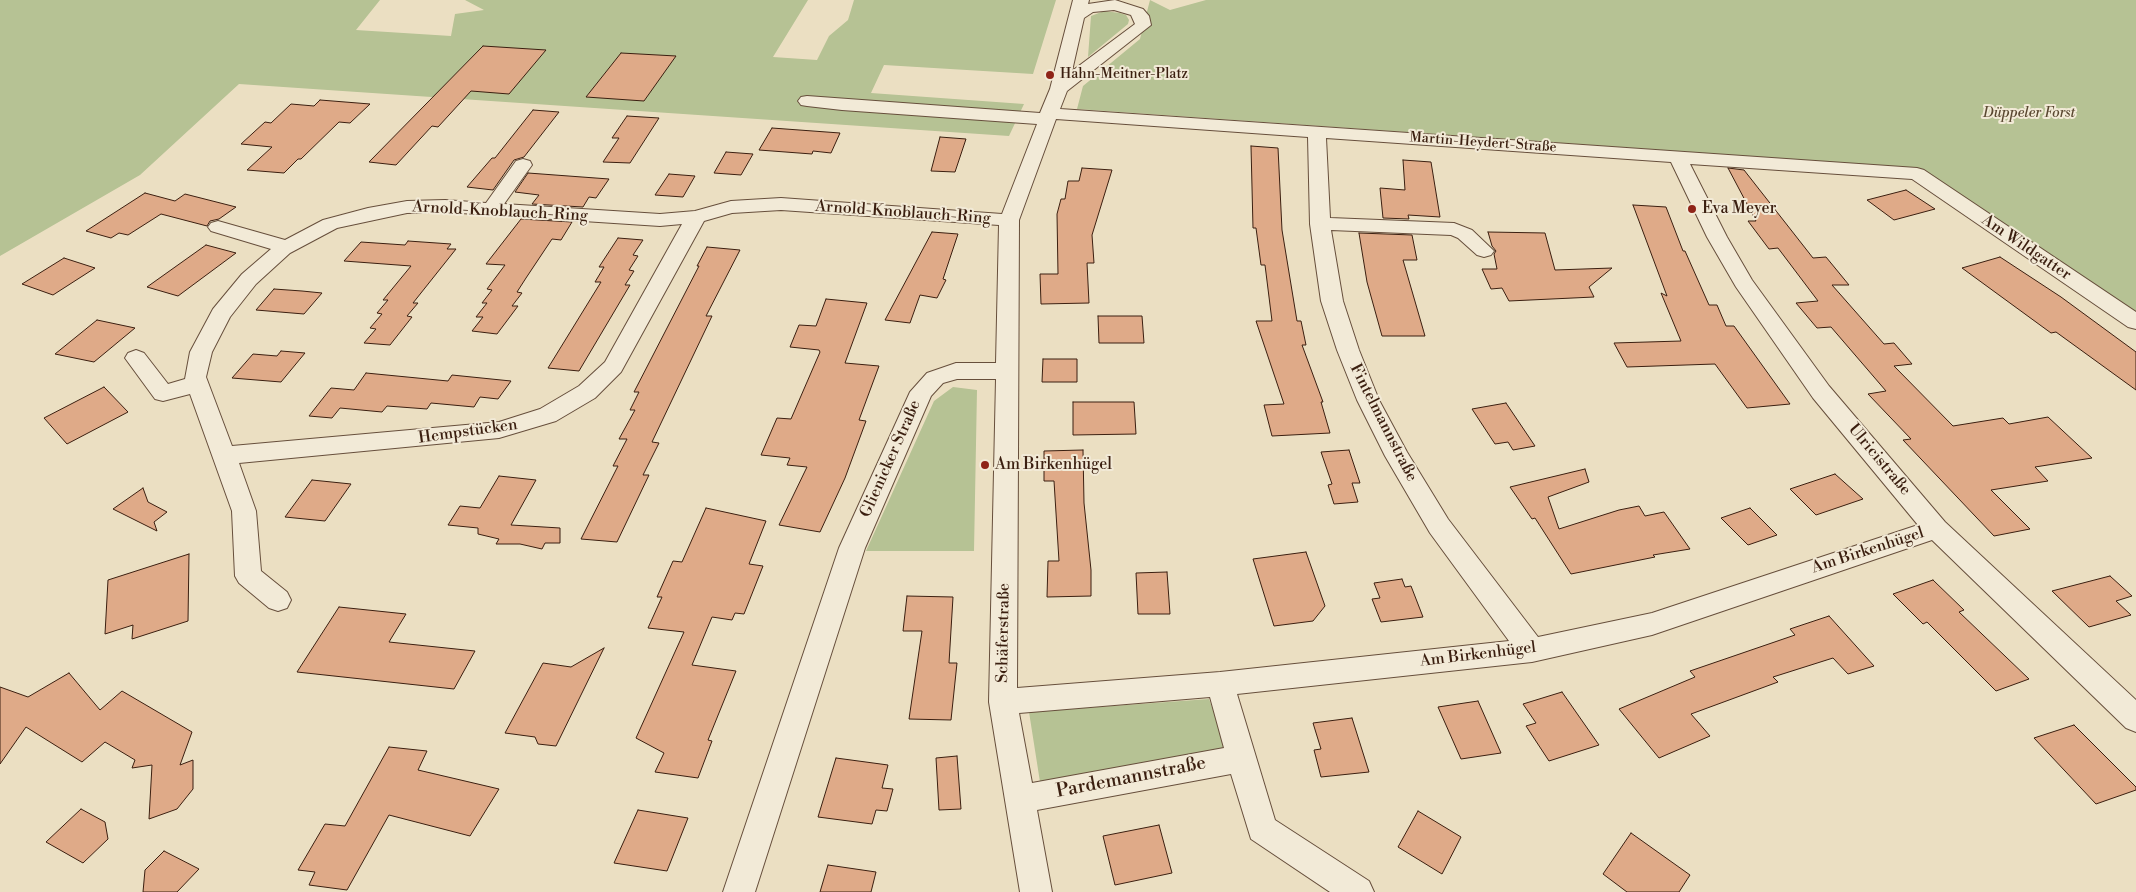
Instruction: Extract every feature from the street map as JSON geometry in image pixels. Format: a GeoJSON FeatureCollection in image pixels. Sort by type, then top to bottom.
{"type":"FeatureCollection","features":[{"type":"Feature","properties":{"kind":"street"},"geometry":{"type":"LineString","coordinates":[[1007,371],[1009,220],[1059,89],[1081,0]]}},
{"type":"Feature","properties":{"kind":"street"},"geometry":{"type":"LineString","coordinates":[[1059,89],[1143,24],[1142,16],[1137,12],[1115,5],[1089,8],[1077,16]]}},
{"type":"Feature","properties":{"kind":"street","name":"Martin-Heydert-Straße"},"geometry":{"type":"LineString","coordinates":[[807,101],[842,105],[1317,132],[1917,174]]}},
{"type":"Feature","properties":{"kind":"street","name":"Fintelmannstraße"},"geometry":{"type":"LineString","coordinates":[[1317,132],[1320,224],[1332,301],[1348,350],[1372,408],[1397,456],[1438,526],[1532,650]]}},
{"type":"Feature","properties":{"kind":"street","name":"Ulricistraße"},"geometry":{"type":"LineString","coordinates":[[1678,157],[1716,237],[1743,282],[1821,392],[1936,528],[2136,719]]}},
{"type":"Feature","properties":{"kind":"street"},"geometry":{"type":"LineString","coordinates":[[491,209],[523,165]]}},
{"type":"Feature","properties":{"kind":"street","name":"Am Wildgatter"},"geometry":{"type":"LineString","coordinates":[[1917,174],[2136,322]]}},
{"type":"Feature","properties":{"kind":"street","name":"Arnold-Knoblauch-Ring"},"geometry":{"type":"LineString","coordinates":[[278,600],[248,576],[244,511],[195,377],[201,352],[221,314],[249,279],[288,246],[330,224],[368,214],[407,207],[445,206],[660,220],[696,218],[731,207],[781,204],[1009,220]]}},
{"type":"Feature","properties":{"kind":"street","name":"Hempstücken"},"geometry":{"type":"LineString","coordinates":[[224,456],[499,430],[525,424],[562,408],[587,392],[613,367],[696,218]]}},
{"type":"Feature","properties":{"kind":"street"},"geometry":{"type":"LineString","coordinates":[[1320,224],[1454,229],[1465,234],[1484,251]]}},
{"type":"Feature","properties":{"kind":"street"},"geometry":{"type":"LineString","coordinates":[[218,227],[288,246]]}},
{"type":"Feature","properties":{"kind":"street"},"geometry":{"type":"LineString","coordinates":[[136,358],[163,393],[197,384]]}},
{"type":"Feature","properties":{"kind":"street","name":"Schäferstraße"},"geometry":{"type":"LineString","coordinates":[[1007,371],[1003,702],[1036,892]]}},
{"type":"Feature","properties":{"kind":"street","name":"Glienicker Straße"},"geometry":{"type":"LineString","coordinates":[[740,892],[852,548],[921,392],[935,378],[956,372],[1007,371]]}},
{"type":"Feature","properties":{"kind":"street","name":"Am Birkenhügel"},"geometry":{"type":"LineString","coordinates":[[1003,702],[1220,684],[1532,650],[1652,624],[1936,528]]}},
{"type":"Feature","properties":{"kind":"street"},"geometry":{"type":"LineString","coordinates":[[1220,684],[1262,829],[1358,892]]}},
{"type":"Feature","properties":{"kind":"street","name":"Pardemannstraße"},"geometry":{"type":"LineString","coordinates":[[1020,799],[1242,758]]}},
{"type":"Feature","properties":{"kind":"green space"},"geometry":{"type":"Polygon","coordinates":[[[0,0],[380,0],[356,30],[451,36],[455,14],[484,10],[465,0],[808,0],[773,57],[817,60],[829,36],[848,20],[854,0],[1056,0],[1033,74],[884,65],[871,93],[1024,104],[1009,136],[239,84],[140,175],[0,256],[0,0]]]}},
{"type":"Feature","properties":{"kind":"green space","name":"Düppeler Forst"},"geometry":{"type":"Polygon","coordinates":[[[1150,0],[1170,10],[1206,0],[2136,0],[2136,313],[1919,168],[1077,109],[1083,86],[1140,39],[1150,0]]]}},
{"type":"Feature","properties":{"kind":"green space"},"geometry":{"type":"Polygon","coordinates":[[[1104,11],[1126,15],[1129,20],[1128,24],[1088,57],[1091,16],[1104,11]]]}},
{"type":"Feature","properties":{"kind":"green space"},"geometry":{"type":"Polygon","coordinates":[[[953,387],[977,390],[974,551],[866,551],[934,401],[953,387]]]}},
{"type":"Feature","properties":{"kind":"green space"},"geometry":{"type":"Polygon","coordinates":[[[1209,699],[1227,748],[1040,782],[1029,712],[1209,699]]]}},
{"type":"Feature","properties":{"kind":"building"},"geometry":{"type":"Polygon","coordinates":[[[483,46],[546,50],[509,94],[471,91],[438,127],[432,126],[396,165],[369,162],[483,46]]]}},
{"type":"Feature","properties":{"kind":"building"},"geometry":{"type":"Polygon","coordinates":[[[621,53],[676,56],[644,101],[586,97],[621,53]]]}},
{"type":"Feature","properties":{"kind":"building"},"geometry":{"type":"Polygon","coordinates":[[[320,100],[370,104],[350,123],[339,122],[284,173],[247,170],[272,147],[241,144],[265,122],[271,123],[291,104],[314,106],[320,100]]]}},
{"type":"Feature","properties":{"kind":"building"},"geometry":{"type":"Polygon","coordinates":[[[533,110],[559,112],[524,157],[514,160],[493,190],[467,187],[492,158],[495,158],[533,110]]]}},
{"type":"Feature","properties":{"kind":"building"},"geometry":{"type":"Polygon","coordinates":[[[627,116],[659,118],[630,163],[603,162],[619,138],[612,138],[627,116]]]}},
{"type":"Feature","properties":{"kind":"building"},"geometry":{"type":"Polygon","coordinates":[[[772,128],[840,133],[831,153],[813,151],[812,154],[759,150],[772,128]]]}},
{"type":"Feature","properties":{"kind":"building"},"geometry":{"type":"Polygon","coordinates":[[[940,137],[966,139],[955,172],[931,171],[940,137]]]}},
{"type":"Feature","properties":{"kind":"building"},"geometry":{"type":"Polygon","coordinates":[[[1251,146],[1278,148],[1282,230],[1297,321],[1301,321],[1306,345],[1302,345],[1323,402],[1321,402],[1330,433],[1272,436],[1264,405],[1284,404],[1256,321],[1272,321],[1265,265],[1261,265],[1256,228],[1253,228],[1251,146]]]}},
{"type":"Feature","properties":{"kind":"building"},"geometry":{"type":"Polygon","coordinates":[[[726,152],[753,154],[741,175],[714,173],[726,152]]]}},
{"type":"Feature","properties":{"kind":"building"},"geometry":{"type":"Polygon","coordinates":[[[1403,160],[1431,162],[1440,217],[1408,215],[1409,219],[1383,218],[1380,188],[1405,190],[1403,160]]]}},
{"type":"Feature","properties":{"kind":"building"},"geometry":{"type":"Polygon","coordinates":[[[1082,168],[1112,170],[1092,235],[1094,263],[1087,263],[1089,303],[1041,304],[1040,274],[1058,274],[1057,214],[1061,199],[1065,199],[1068,181],[1079,181],[1082,168]]]}},
{"type":"Feature","properties":{"kind":"building"},"geometry":{"type":"Polygon","coordinates":[[[1728,168],[1744,170],[1813,258],[1826,257],[1849,285],[1832,285],[1884,344],[1894,343],[1912,364],[1894,366],[1953,426],[2003,418],[2009,424],[2048,417],[2092,458],[2035,467],[2048,481],[1991,490],[2030,529],[1994,536],[1903,440],[1911,439],[1868,394],[1886,391],[1831,327],[1817,328],[1796,303],[1818,301],[1778,248],[1769,249],[1748,221],[1756,221],[1728,168]]]}},
{"type":"Feature","properties":{"kind":"building"},"geometry":{"type":"Polygon","coordinates":[[[528,173],[609,179],[596,198],[589,197],[583,207],[532,204],[539,195],[515,192],[528,173]]]}},
{"type":"Feature","properties":{"kind":"building"},"geometry":{"type":"Polygon","coordinates":[[[669,174],[695,176],[683,197],[655,195],[669,174]]]}},
{"type":"Feature","properties":{"kind":"building"},"geometry":{"type":"Polygon","coordinates":[[[1906,190],[1935,209],[1894,220],[1867,200],[1906,190]]]}},
{"type":"Feature","properties":{"kind":"building"},"geometry":{"type":"Polygon","coordinates":[[[145,193],[175,201],[185,194],[236,207],[219,219],[210,221],[207,226],[161,214],[128,235],[119,233],[111,238],[86,231],[145,193]]]}},
{"type":"Feature","properties":{"kind":"building"},"geometry":{"type":"Polygon","coordinates":[[[1633,205],[1666,207],[1683,251],[1685,251],[1709,305],[1717,305],[1726,326],[1734,326],[1790,404],[1747,408],[1715,364],[1627,367],[1614,343],[1681,341],[1661,293],[1667,296],[1633,205]]]}},
{"type":"Feature","properties":{"kind":"building"},"geometry":{"type":"Polygon","coordinates":[[[521,219],[572,222],[561,240],[552,239],[517,292],[522,293],[512,306],[518,306],[497,334],[472,331],[483,317],[476,317],[487,303],[482,303],[492,290],[487,289],[505,265],[486,264],[521,219]]]}},
{"type":"Feature","properties":{"kind":"building"},"geometry":{"type":"Polygon","coordinates":[[[932,232],[958,234],[943,279],[946,280],[937,298],[920,295],[910,323],[885,320],[932,232]]]}},
{"type":"Feature","properties":{"kind":"building"},"geometry":{"type":"Polygon","coordinates":[[[1488,232],[1545,233],[1555,270],[1612,268],[1589,287],[1594,297],[1509,301],[1502,288],[1491,289],[1482,269],[1497,269],[1494,254],[1496,251],[1492,246],[1488,232]]]}},
{"type":"Feature","properties":{"kind":"building"},"geometry":{"type":"Polygon","coordinates":[[[1359,233],[1412,235],[1417,260],[1403,260],[1425,336],[1382,336],[1367,282],[1359,233]]]}},
{"type":"Feature","properties":{"kind":"building"},"geometry":{"type":"Polygon","coordinates":[[[618,238],[643,240],[633,255],[638,256],[629,270],[634,271],[625,285],[630,285],[579,371],[548,368],[601,282],[595,282],[604,267],[599,267],[618,238]]]}},
{"type":"Feature","properties":{"kind":"building"},"geometry":{"type":"Polygon","coordinates":[[[408,241],[451,244],[447,249],[456,249],[413,303],[418,303],[407,316],[412,317],[390,345],[364,343],[376,329],[370,328],[382,314],[377,313],[388,300],[383,300],[411,266],[344,261],[361,242],[405,245],[408,241]]]}},
{"type":"Feature","properties":{"kind":"building"},"geometry":{"type":"Polygon","coordinates":[[[206,245],[236,253],[178,296],[147,287],[206,245]]]}},
{"type":"Feature","properties":{"kind":"building"},"geometry":{"type":"Polygon","coordinates":[[[707,247],[740,250],[706,316],[712,316],[652,442],[659,443],[643,475],[649,475],[617,542],[581,539],[618,466],[613,466],[627,439],[619,439],[635,410],[630,410],[639,392],[634,392],[707,247]]]}},
{"type":"Feature","properties":{"kind":"building"},"geometry":{"type":"Polygon","coordinates":[[[2000,257],[2061,297],[2136,352],[2136,390],[2056,332],[2051,333],[1962,268],[2000,257]]]}},
{"type":"Feature","properties":{"kind":"building"},"geometry":{"type":"Polygon","coordinates":[[[64,258],[95,268],[53,295],[22,284],[64,258]]]}},
{"type":"Feature","properties":{"kind":"building"},"geometry":{"type":"Polygon","coordinates":[[[274,289],[322,293],[304,314],[256,310],[274,289]]]}},
{"type":"Feature","properties":{"kind":"building"},"geometry":{"type":"Polygon","coordinates":[[[826,299],[867,303],[845,363],[879,366],[859,420],[866,421],[845,478],[820,532],[779,525],[807,467],[787,465],[790,458],[761,455],[777,418],[791,419],[820,352],[819,350],[790,347],[799,325],[816,326],[826,299]]]}},
{"type":"Feature","properties":{"kind":"building"},"geometry":{"type":"Polygon","coordinates":[[[1098,316],[1142,316],[1144,343],[1099,343],[1098,316]]]}},
{"type":"Feature","properties":{"kind":"building"},"geometry":{"type":"Polygon","coordinates":[[[97,320],[135,328],[94,362],[55,354],[97,320]]]}},
{"type":"Feature","properties":{"kind":"building"},"geometry":{"type":"Polygon","coordinates":[[[281,351],[305,353],[281,382],[232,378],[253,354],[277,356],[281,351]]]}},
{"type":"Feature","properties":{"kind":"building"},"geometry":{"type":"Polygon","coordinates":[[[1043,359],[1077,359],[1077,382],[1042,382],[1043,359]]]}},
{"type":"Feature","properties":{"kind":"building"},"geometry":{"type":"Polygon","coordinates":[[[366,373],[448,381],[452,375],[511,381],[498,399],[480,397],[474,407],[431,403],[427,409],[387,406],[382,412],[340,408],[332,418],[309,416],[331,388],[354,390],[366,373]]]}},
{"type":"Feature","properties":{"kind":"building"},"geometry":{"type":"Polygon","coordinates":[[[104,387],[128,412],[67,444],[44,418],[104,387]]]}},
{"type":"Feature","properties":{"kind":"building"},"geometry":{"type":"Polygon","coordinates":[[[1073,402],[1134,402],[1136,434],[1073,435],[1073,402]]]}},
{"type":"Feature","properties":{"kind":"building"},"geometry":{"type":"Polygon","coordinates":[[[1506,403],[1535,446],[1513,450],[1508,442],[1495,444],[1472,409],[1506,403]]]}},
{"type":"Feature","properties":{"kind":"building"},"geometry":{"type":"Polygon","coordinates":[[[1083,450],[1084,503],[1091,570],[1091,596],[1047,597],[1048,561],[1059,561],[1054,481],[1044,481],[1044,451],[1083,450]]]}},
{"type":"Feature","properties":{"kind":"building"},"geometry":{"type":"Polygon","coordinates":[[[1349,450],[1360,483],[1352,483],[1358,502],[1334,504],[1328,485],[1332,484],[1321,452],[1349,450]]]}},
{"type":"Feature","properties":{"kind":"building"},"geometry":{"type":"Polygon","coordinates":[[[1585,469],[1589,482],[1548,497],[1559,529],[1619,510],[1639,506],[1645,516],[1664,512],[1690,549],[1653,555],[1655,557],[1571,574],[1535,518],[1532,519],[1510,487],[1585,469]]]}},
{"type":"Feature","properties":{"kind":"building"},"geometry":{"type":"Polygon","coordinates":[[[1835,474],[1863,499],[1816,515],[1790,489],[1835,474]]]}},
{"type":"Feature","properties":{"kind":"building"},"geometry":{"type":"Polygon","coordinates":[[[499,476],[536,480],[511,525],[560,528],[560,543],[545,543],[542,549],[520,544],[496,544],[499,539],[478,534],[478,528],[448,525],[460,506],[480,508],[499,476]]]}},
{"type":"Feature","properties":{"kind":"building"},"geometry":{"type":"Polygon","coordinates":[[[312,480],[351,484],[325,521],[285,517],[312,480]]]}},
{"type":"Feature","properties":{"kind":"building"},"geometry":{"type":"Polygon","coordinates":[[[143,488],[148,502],[167,512],[154,522],[157,531],[113,509],[143,488]]]}},
{"type":"Feature","properties":{"kind":"building"},"geometry":{"type":"Polygon","coordinates":[[[706,508],[766,521],[749,564],[763,566],[744,614],[735,613],[732,620],[712,617],[692,665],[736,671],[708,740],[712,741],[698,778],[655,772],[664,753],[636,738],[684,632],[648,628],[662,597],[657,597],[673,561],[682,562],[706,508]]]}},
{"type":"Feature","properties":{"kind":"building"},"geometry":{"type":"Polygon","coordinates":[[[1750,508],[1777,535],[1748,545],[1721,518],[1750,508]]]}},
{"type":"Feature","properties":{"kind":"building"},"geometry":{"type":"Polygon","coordinates":[[[1306,552],[1325,606],[1313,621],[1274,626],[1253,559],[1306,552]]]}},
{"type":"Feature","properties":{"kind":"building"},"geometry":{"type":"Polygon","coordinates":[[[189,554],[188,621],[132,639],[133,625],[105,634],[108,580],[189,554]]]}},
{"type":"Feature","properties":{"kind":"building"},"geometry":{"type":"Polygon","coordinates":[[[1167,572],[1170,614],[1138,614],[1136,573],[1167,572]]]}},
{"type":"Feature","properties":{"kind":"building"},"geometry":{"type":"Polygon","coordinates":[[[2110,576],[2132,596],[2116,601],[2131,615],[2089,627],[2052,591],[2110,576]]]}},
{"type":"Feature","properties":{"kind":"building"},"geometry":{"type":"Polygon","coordinates":[[[1402,579],[1405,587],[1411,586],[1423,617],[1381,622],[1372,599],[1380,598],[1374,583],[1402,579]]]}},
{"type":"Feature","properties":{"kind":"building"},"geometry":{"type":"Polygon","coordinates":[[[1933,580],[1964,610],[1959,612],[2029,679],[1996,691],[1927,622],[1923,624],[1893,594],[1933,580]]]}},
{"type":"Feature","properties":{"kind":"building"},"geometry":{"type":"Polygon","coordinates":[[[907,596],[953,597],[949,663],[957,663],[951,720],[909,719],[922,631],[903,631],[907,596]]]}},
{"type":"Feature","properties":{"kind":"building"},"geometry":{"type":"Polygon","coordinates":[[[339,607],[406,614],[389,642],[475,651],[454,689],[297,672],[339,607]]]}},
{"type":"Feature","properties":{"kind":"building"},"geometry":{"type":"Polygon","coordinates":[[[1829,616],[1874,666],[1848,674],[1833,658],[1773,677],[1778,682],[1691,714],[1710,736],[1659,758],[1619,709],[1695,677],[1690,671],[1795,635],[1790,629],[1829,616]]]}},
{"type":"Feature","properties":{"kind":"building"},"geometry":{"type":"Polygon","coordinates":[[[604,648],[556,746],[538,744],[535,737],[505,733],[543,663],[571,667],[604,648]]]}},
{"type":"Feature","properties":{"kind":"building"},"geometry":{"type":"Polygon","coordinates":[[[69,673],[100,710],[122,691],[192,732],[180,765],[193,760],[193,789],[177,809],[149,819],[152,765],[132,768],[135,760],[105,742],[82,762],[26,727],[0,764],[0,687],[28,697],[69,673]]]}},
{"type":"Feature","properties":{"kind":"building"},"geometry":{"type":"Polygon","coordinates":[[[1562,692],[1599,745],[1549,761],[1526,726],[1536,723],[1523,704],[1562,692]]]}},
{"type":"Feature","properties":{"kind":"building"},"geometry":{"type":"Polygon","coordinates":[[[1478,701],[1501,753],[1461,759],[1438,707],[1478,701]]]}},
{"type":"Feature","properties":{"kind":"building"},"geometry":{"type":"Polygon","coordinates":[[[1352,718],[1369,772],[1321,777],[1314,750],[1321,749],[1313,723],[1352,718]]]}},
{"type":"Feature","properties":{"kind":"building"},"geometry":{"type":"Polygon","coordinates":[[[2074,725],[2136,787],[2136,790],[2096,804],[2034,738],[2074,725]]]}},
{"type":"Feature","properties":{"kind":"building"},"geometry":{"type":"Polygon","coordinates":[[[389,747],[427,751],[418,770],[499,789],[470,836],[389,815],[347,890],[309,885],[315,872],[298,870],[325,824],[345,826],[389,747]]]}},
{"type":"Feature","properties":{"kind":"building"},"geometry":{"type":"Polygon","coordinates":[[[957,756],[961,809],[939,810],[936,758],[957,756]]]}},
{"type":"Feature","properties":{"kind":"building"},"geometry":{"type":"Polygon","coordinates":[[[836,758],[888,765],[882,788],[893,789],[887,811],[876,810],[872,824],[818,817],[836,758]]]}},
{"type":"Feature","properties":{"kind":"building"},"geometry":{"type":"Polygon","coordinates":[[[81,809],[105,822],[108,839],[83,863],[46,842],[81,809]]]}},
{"type":"Feature","properties":{"kind":"building"},"geometry":{"type":"Polygon","coordinates":[[[638,810],[688,818],[667,871],[614,863],[638,810]]]}},
{"type":"Feature","properties":{"kind":"building"},"geometry":{"type":"Polygon","coordinates":[[[1418,811],[1461,837],[1442,874],[1398,847],[1418,811]]]}},
{"type":"Feature","properties":{"kind":"building"},"geometry":{"type":"Polygon","coordinates":[[[1159,825],[1172,873],[1115,885],[1103,836],[1159,825]]]}},
{"type":"Feature","properties":{"kind":"building"},"geometry":{"type":"Polygon","coordinates":[[[1631,833],[1690,875],[1679,892],[1627,892],[1603,874],[1631,833]]]}},
{"type":"Feature","properties":{"kind":"building"},"geometry":{"type":"Polygon","coordinates":[[[164,851],[199,869],[177,892],[143,892],[145,870],[164,851]]]}},
{"type":"Feature","properties":{"kind":"building"},"geometry":{"type":"Polygon","coordinates":[[[828,865],[876,872],[871,892],[820,892],[828,865]]]}},
{"type":"Feature","properties":{"kind":"place","name":"Hahn-Meitner-Platz"},"geometry":{"type":"Point","coordinates":[1050,75]}},
{"type":"Feature","properties":{"kind":"place","name":"Eva Meyer"},"geometry":{"type":"Point","coordinates":[1692,209]}},
{"type":"Feature","properties":{"kind":"place","name":"Am Birkenhügel"},"geometry":{"type":"Point","coordinates":[985,465]}}]}
